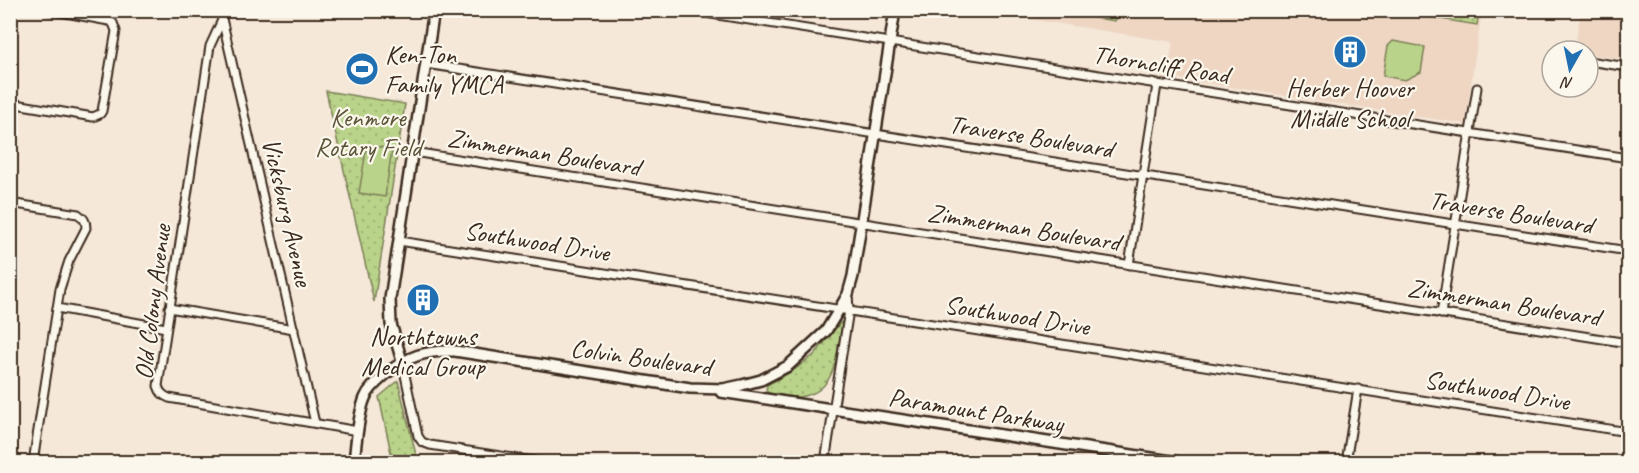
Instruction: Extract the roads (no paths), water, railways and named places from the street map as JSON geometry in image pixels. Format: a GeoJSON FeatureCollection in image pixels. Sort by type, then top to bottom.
{"type":"FeatureCollection","features":[{"type":"Feature","properties":{"kind":"street"},"geometry":{"type":"LineString","coordinates":[[10,103],[93,117],[102,111],[115,27],[109,21],[49,10]]}},
{"type":"Feature","properties":{"kind":"street","name":"Vicksburg Avenue"},"geometry":{"type":"LineString","coordinates":[[220,10],[315,423]]}},
{"type":"Feature","properties":{"kind":"street"},"geometry":{"type":"LineString","coordinates":[[434,10],[390,299],[389,316],[394,340],[402,361],[418,436],[422,442],[432,446],[540,462]]}},
{"type":"Feature","properties":{"kind":"street","name":"Thorncliff Road"},"geometry":{"type":"LineString","coordinates":[[686,10],[1629,158]]}},
{"type":"Feature","properties":{"kind":"street","name":"Colvin Boulevard"},"geometry":{"type":"LineString","coordinates":[[354,462],[362,406],[368,391],[402,361],[427,353],[455,351],[704,389],[723,389],[761,381],[788,366],[826,331],[845,309],[862,223],[895,10]]}},
{"type":"Feature","properties":{"kind":"street","name":"Old Colony Avenue"},"geometry":{"type":"LineString","coordinates":[[222,20],[210,46],[158,386],[165,396],[358,431]]}},
{"type":"Feature","properties":{"kind":"street"},"geometry":{"type":"LineString","coordinates":[[1600,63],[1629,67]]}},
{"type":"Feature","properties":{"kind":"street","name":"Traverse Boulevard"},"geometry":{"type":"LineString","coordinates":[[426,64],[1629,251]]}},
{"type":"Feature","properties":{"kind":"street"},"geometry":{"type":"LineString","coordinates":[[1129,265],[1157,85]]}},
{"type":"Feature","properties":{"kind":"street"},"geometry":{"type":"LineString","coordinates":[[1441,314],[1476,88]]}},
{"type":"Feature","properties":{"kind":"street","name":"Zimmerman Boulevard"},"geometry":{"type":"LineString","coordinates":[[412,152],[1629,343]]}},
{"type":"Feature","properties":{"kind":"street"},"geometry":{"type":"LineString","coordinates":[[10,203],[78,214],[85,220],[86,228],[64,272],[33,462]]}},
{"type":"Feature","properties":{"kind":"street","name":"Southwood Drive"},"geometry":{"type":"LineString","coordinates":[[399,241],[1629,432]]}},
{"type":"Feature","properties":{"kind":"street"},"geometry":{"type":"LineString","coordinates":[[57,308],[166,328]]}},
{"type":"Feature","properties":{"kind":"street"},"geometry":{"type":"LineString","coordinates":[[169,308],[294,329]]}},
{"type":"Feature","properties":{"kind":"street"},"geometry":{"type":"LineString","coordinates":[[825,462],[845,309]]}},
{"type":"Feature","properties":{"kind":"street"},"geometry":{"type":"LineString","coordinates":[[761,381],[762,396],[767,399]]}},
{"type":"Feature","properties":{"kind":"street","name":"Paramount Parkway"},"geometry":{"type":"LineString","coordinates":[[704,389],[1178,462]]}},
{"type":"Feature","properties":{"kind":"street"},"geometry":{"type":"LineString","coordinates":[[1346,462],[1358,389]]}},
{"type":"Feature","properties":{"kind":"place","name":"Herber Hoover Middle School"},"geometry":{"type":"Point","coordinates":[1350,52]}},
{"type":"Feature","properties":{"kind":"place","name":"Ken-Ton Family YMCA"},"geometry":{"type":"Point","coordinates":[362,69]}},
{"type":"Feature","properties":{"kind":"place","name":"Northtowns Medical Group"},"geometry":{"type":"Point","coordinates":[423,300]}},
{"type":"Feature","properties":{"kind":"park label","name":"Kenmore Rotary Field"},"geometry":{"type":"Point","coordinates":[368,132]}}]}
